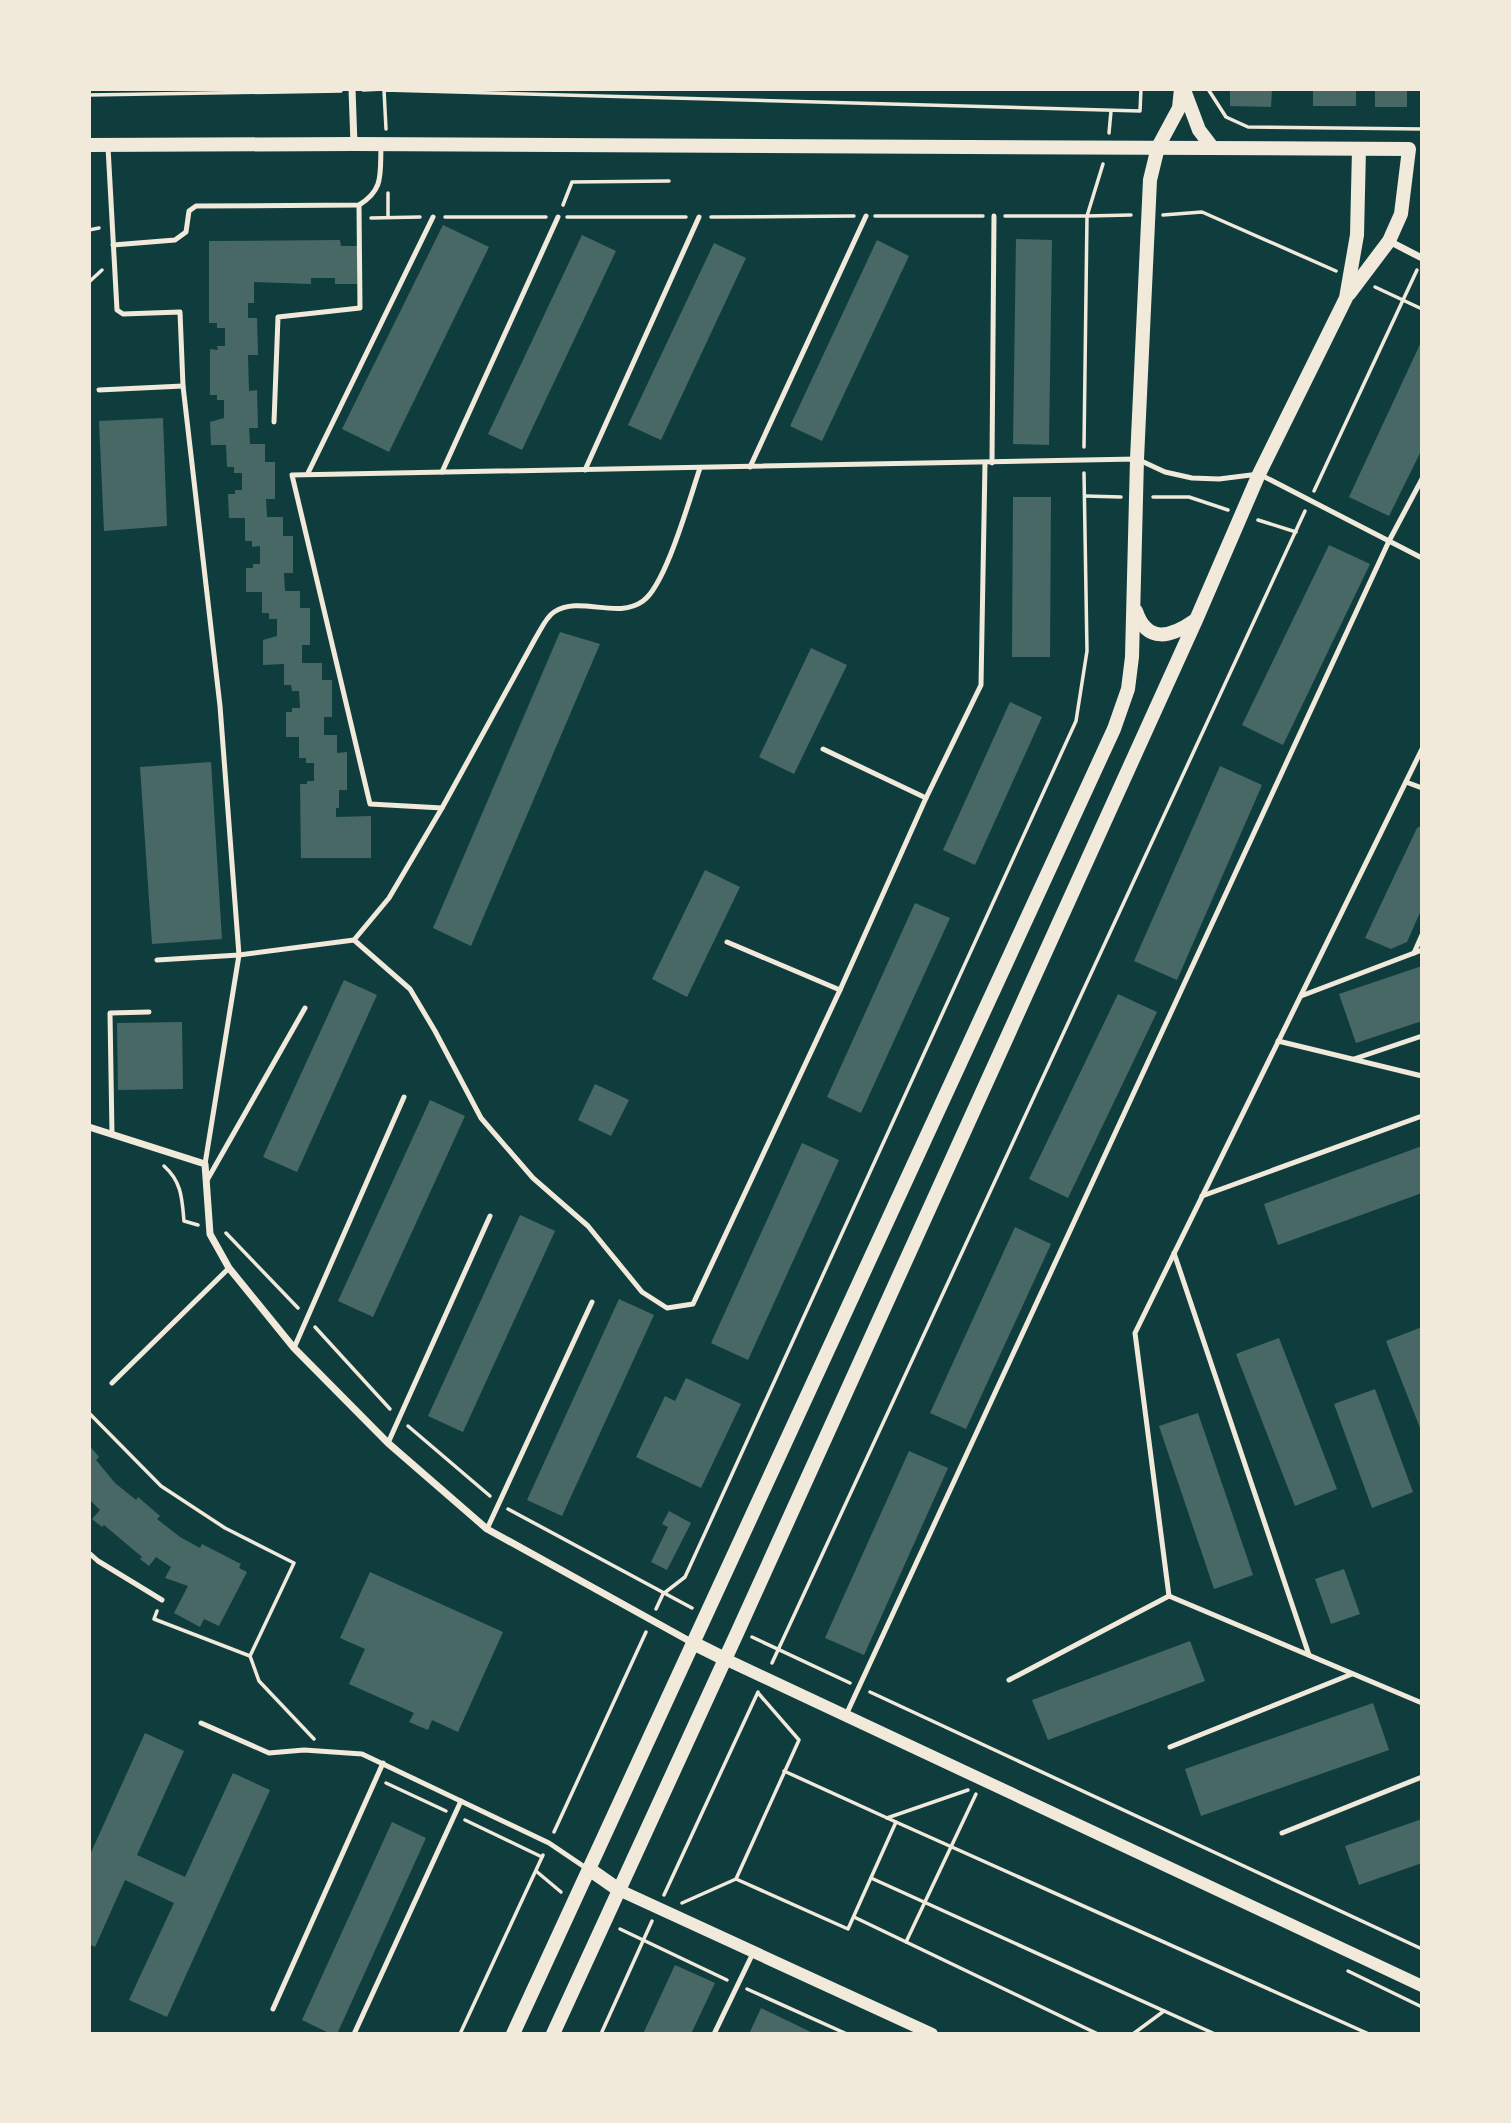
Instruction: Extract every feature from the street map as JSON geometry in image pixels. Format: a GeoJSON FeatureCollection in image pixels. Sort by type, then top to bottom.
{"type":"FeatureCollection","features":[{"type":"Feature","properties":{"kind":"main road"},"geometry":{"type":"LineString","coordinates":[[513,2034],[1114,729],[1128,689],[1132,657],[1137,459],[1150,180],[1158,147],[1179,108],[1183,89]]}},
{"type":"Feature","properties":{"kind":"main road"},"geometry":{"type":"LineString","coordinates":[[1183,89],[1199,130],[1212,147]]}},
{"type":"Feature","properties":{"kind":"main road"},"geometry":{"type":"LineString","coordinates":[[89,145],[1415,149],[1401,214],[1389,241],[1355,278],[1259,474],[1196,620],[553,2034]]}},
{"type":"Feature","properties":{"kind":"main road"},"geometry":{"type":"LineString","coordinates":[[1355,278],[1359,149]]}},
{"type":"Feature","properties":{"kind":"main road"},"geometry":{"type":"LineString","coordinates":[[1134,607],[1140,624],[1150,632],[1163,635],[1178,632],[1196,620]]}},
{"type":"Feature","properties":{"kind":"main road"},"geometry":{"type":"LineString","coordinates":[[693,1643],[725,1659]]}},
{"type":"Feature","properties":{"kind":"main road"},"geometry":{"type":"LineString","coordinates":[[589,1869],[619,1890]]}},
{"type":"Feature","properties":{"kind":"street"},"geometry":{"type":"LineString","coordinates":[[352,90],[354,144]]}},
{"type":"Feature","properties":{"kind":"street"},"geometry":{"type":"LineString","coordinates":[[1389,241],[1422,259]]}},
{"type":"Feature","properties":{"kind":"street"},"geometry":{"type":"LineString","coordinates":[[89,1127],[205,1164],[211,1234],[229,1268],[294,1348],[388,1443],[487,1529],[693,1643]]}},
{"type":"Feature","properties":{"kind":"street"},"geometry":{"type":"LineString","coordinates":[[725,1659],[1422,1986]]}},
{"type":"Feature","properties":{"kind":"street"},"geometry":{"type":"LineString","coordinates":[[619,1890],[932,2034]]}},
{"type":"Feature","properties":{"kind":"lane"},"geometry":{"type":"LineString","coordinates":[[113,245],[175,240],[186,232],[189,211],[196,206],[359,205],[371,198],[380,184],[384,144]]}},
{"type":"Feature","properties":{"kind":"lane"},"geometry":{"type":"LineString","coordinates":[[108,145],[117,310],[123,314],[180,312],[183,386],[220,706],[239,955],[205,1164]]}},
{"type":"Feature","properties":{"kind":"lane"},"geometry":{"type":"LineString","coordinates":[[274,422],[278,317],[360,308],[359,205]]}},
{"type":"Feature","properties":{"kind":"lane"},"geometry":{"type":"LineString","coordinates":[[750,467],[866,216]]}},
{"type":"Feature","properties":{"kind":"lane"},"geometry":{"type":"LineString","coordinates":[[354,940],[410,989],[481,1118],[533,1178],[588,1226],[642,1292],[667,1308],[693,1304],[840,990],[926,798],[981,685],[994,216]]}},
{"type":"Feature","properties":{"kind":"lane"},"geometry":{"type":"LineString","coordinates":[[442,472],[558,217]]}},
{"type":"Feature","properties":{"kind":"lane"},"geometry":{"type":"LineString","coordinates":[[585,470],[698,217]]}},
{"type":"Feature","properties":{"kind":"lane"},"geometry":{"type":"LineString","coordinates":[[308,474],[433,218]]}},
{"type":"Feature","properties":{"kind":"lane"},"geometry":{"type":"LineString","coordinates":[[99,390],[183,386]]}},
{"type":"Feature","properties":{"kind":"lane"},"geometry":{"type":"LineString","coordinates":[[442,808],[370,804],[292,475],[1137,459],[1165,472],[1192,478],[1219,479],[1259,474],[1422,558]]}},
{"type":"Feature","properties":{"kind":"lane"},"geometry":{"type":"LineString","coordinates":[[157,960],[239,955],[354,940],[389,898],[535,639],[553,613],[571,606],[619,610],[643,602],[659,583],[700,468]]}},
{"type":"Feature","properties":{"kind":"lane"},"geometry":{"type":"LineString","coordinates":[[846,1715],[1389,541],[1422,479]]}},
{"type":"Feature","properties":{"kind":"lane"},"geometry":{"type":"LineString","coordinates":[[823,749],[926,798]]}},
{"type":"Feature","properties":{"kind":"lane"},"geometry":{"type":"LineString","coordinates":[[1169,1596],[1135,1332],[1422,749]]}},
{"type":"Feature","properties":{"kind":"lane"},"geometry":{"type":"LineString","coordinates":[[1406,782],[1422,788]]}},
{"type":"Feature","properties":{"kind":"lane"},"geometry":{"type":"LineString","coordinates":[[1414,953],[1422,935]]}},
{"type":"Feature","properties":{"kind":"lane"},"geometry":{"type":"LineString","coordinates":[[727,942],[840,990]]}},
{"type":"Feature","properties":{"kind":"lane"},"geometry":{"type":"LineString","coordinates":[[1301,996],[1422,950]]}},
{"type":"Feature","properties":{"kind":"lane"},"geometry":{"type":"LineString","coordinates":[[206,1182],[304,1008]]}},
{"type":"Feature","properties":{"kind":"lane"},"geometry":{"type":"LineString","coordinates":[[112,1134],[110,1013],[149,1012]]}},
{"type":"Feature","properties":{"kind":"lane"},"geometry":{"type":"LineString","coordinates":[[1354,1059],[1422,1036]]}},
{"type":"Feature","properties":{"kind":"lane"},"geometry":{"type":"LineString","coordinates":[[1278,1041],[1422,1076]]}},
{"type":"Feature","properties":{"kind":"lane"},"geometry":{"type":"LineString","coordinates":[[294,1348],[404,1097]]}},
{"type":"Feature","properties":{"kind":"lane"},"geometry":{"type":"LineString","coordinates":[[1202,1196],[1422,1115]]}},
{"type":"Feature","properties":{"kind":"lane"},"geometry":{"type":"LineString","coordinates":[[388,1443],[490,1216]]}},
{"type":"Feature","properties":{"kind":"lane"},"geometry":{"type":"LineString","coordinates":[[1174,1253],[1309,1655]]}},
{"type":"Feature","properties":{"kind":"lane"},"geometry":{"type":"LineString","coordinates":[[112,1383],[229,1268]]}},
{"type":"Feature","properties":{"kind":"lane"},"geometry":{"type":"LineString","coordinates":[[487,1529],[592,1302]]}},
{"type":"Feature","properties":{"kind":"lane"},"geometry":{"type":"LineString","coordinates":[[89,1553],[162,1600]]}},
{"type":"Feature","properties":{"kind":"lane"},"geometry":{"type":"LineString","coordinates":[[1169,1596],[1422,1703]]}},
{"type":"Feature","properties":{"kind":"lane"},"geometry":{"type":"LineString","coordinates":[[1009,1680],[1169,1596]]}},
{"type":"Feature","properties":{"kind":"lane"},"geometry":{"type":"LineString","coordinates":[[1170,1747],[1352,1674]]}},
{"type":"Feature","properties":{"kind":"lane"},"geometry":{"type":"LineString","coordinates":[[201,1723],[269,1753],[362,1754],[549,1843],[589,1869]]}},
{"type":"Feature","properties":{"kind":"lane"},"geometry":{"type":"LineString","coordinates":[[273,2009],[383,1763]]}},
{"type":"Feature","properties":{"kind":"lane"},"geometry":{"type":"LineString","coordinates":[[1282,1833],[1422,1777]]}},
{"type":"Feature","properties":{"kind":"lane"},"geometry":{"type":"LineString","coordinates":[[354,2034],[461,1801]]}},
{"type":"Feature","properties":{"kind":"lane"},"geometry":{"type":"LineString","coordinates":[[714,2034],[754,1951]]}},
{"type":"Feature","properties":{"kind":"path"},"geometry":{"type":"LineString","coordinates":[[89,95],[384,90],[1140,111],[1141,89]]}},
{"type":"Feature","properties":{"kind":"path"},"geometry":{"type":"LineString","coordinates":[[1208,89],[1226,117],[1248,127],[1422,129]]}},
{"type":"Feature","properties":{"kind":"path"},"geometry":{"type":"LineString","coordinates":[[384,90],[384,144]]}},
{"type":"Feature","properties":{"kind":"path"},"geometry":{"type":"LineString","coordinates":[[460,2034],[663,1594],[685,1577],[1076,721],[1087,651],[1084,461],[1087,216],[1108,146],[1111,111]]}},
{"type":"Feature","properties":{"kind":"path"},"geometry":{"type":"LineString","coordinates":[[558,217],[572,182],[668,181]]}},
{"type":"Feature","properties":{"kind":"path"},"geometry":{"type":"LineString","coordinates":[[359,218],[1087,216],[1202,212],[1422,309]]}},
{"type":"Feature","properties":{"kind":"path"},"geometry":{"type":"LineString","coordinates":[[758,1692],[799,1740],[736,1879],[682,1903],[663,1897],[1422,259]]}},
{"type":"Feature","properties":{"kind":"path"},"geometry":{"type":"LineString","coordinates":[[1085,496],[1189,497],[1296,532]]}},
{"type":"Feature","properties":{"kind":"path"},"geometry":{"type":"LineString","coordinates":[[89,1413],[161,1486],[225,1528],[294,1563],[250,1656],[259,1681],[326,1752]]}},
{"type":"Feature","properties":{"kind":"path"},"geometry":{"type":"LineString","coordinates":[[162,1600],[153,1619],[250,1656]]}},
{"type":"Feature","properties":{"kind":"path"},"geometry":{"type":"LineString","coordinates":[[778,1649],[1422,1949]]}},
{"type":"Feature","properties":{"kind":"path"},"geometry":{"type":"LineString","coordinates":[[784,1771],[1369,2034]]}},
{"type":"Feature","properties":{"kind":"path"},"geometry":{"type":"LineString","coordinates":[[376,1778],[542,1857]]}},
{"type":"Feature","properties":{"kind":"path"},"geometry":{"type":"LineString","coordinates":[[887,1818],[968,1790],[976,1794],[905,1942]]}},
{"type":"Feature","properties":{"kind":"path"},"geometry":{"type":"LineString","coordinates":[[736,1879],[848,1930],[896,1822]]}},
{"type":"Feature","properties":{"kind":"path"},"geometry":{"type":"LineString","coordinates":[[536,1871],[573,1903]]}},
{"type":"Feature","properties":{"kind":"path"},"geometry":{"type":"LineString","coordinates":[[871,1878],[1215,2034]]}},
{"type":"Feature","properties":{"kind":"path"},"geometry":{"type":"LineString","coordinates":[[601,2034],[658,1908]]}},
{"type":"Feature","properties":{"kind":"path"},"geometry":{"type":"LineString","coordinates":[[854,1917],[1098,2034]]}},
{"type":"Feature","properties":{"kind":"path"},"geometry":{"type":"LineString","coordinates":[[604,1922],[847,2034]]}},
{"type":"Feature","properties":{"kind":"path"},"geometry":{"type":"LineString","coordinates":[[1348,1971],[1422,2007]]}},
{"type":"Feature","properties":{"kind":"path"},"geometry":{"type":"LineString","coordinates":[[1133,2034],[1164,2011]]}},
{"type":"Feature","properties":{"kind":"building"},"geometry":{"type":"Polygon","coordinates":[[[1230,89],[1272,89],[1271,107],[1230,106],[1230,89]]]}},
{"type":"Feature","properties":{"kind":"building"},"geometry":{"type":"Polygon","coordinates":[[[1313,89],[1356,89],[1356,106],[1313,106],[1313,89]]]}},
{"type":"Feature","properties":{"kind":"building"},"geometry":{"type":"Polygon","coordinates":[[[1375,89],[1407,89],[1407,107],[1375,107],[1375,89]]]}},
{"type":"Feature","properties":{"kind":"building"},"geometry":{"type":"Polygon","coordinates":[[[443,225],[489,247],[389,452],[342,429],[443,225]]]}},
{"type":"Feature","properties":{"kind":"building"},"geometry":{"type":"Polygon","coordinates":[[[582,235],[616,251],[522,450],[488,434],[582,235]]]}},
{"type":"Feature","properties":{"kind":"building"},"geometry":{"type":"Polygon","coordinates":[[[1016,239],[1052,240],[1049,445],[1013,444],[1016,239]]]}},
{"type":"Feature","properties":{"kind":"building"},"geometry":{"type":"Polygon","coordinates":[[[340,240],[341,246],[357,246],[357,284],[335,284],[335,278],[311,278],[311,284],[254,282],[254,303],[248,303],[248,318],[257,318],[258,355],[248,355],[249,391],[257,390],[258,428],[249,428],[250,444],[265,444],[265,462],[275,462],[275,499],[266,499],[267,517],[283,517],[283,536],[293,536],[293,573],[284,573],[285,591],[300,591],[300,608],[310,608],[310,645],[302,645],[302,663],[322,663],[322,680],[332,680],[332,717],[324,717],[324,735],[337,735],[337,753],[347,752],[347,790],[339,790],[336,817],[371,816],[371,858],[301,858],[300,784],[314,781],[314,763],[306,763],[306,758],[299,758],[299,737],[286,737],[286,712],[292,712],[292,708],[300,708],[299,691],[292,691],[291,685],[284,685],[284,664],[263,665],[263,640],[277,636],[277,619],[269,619],[269,613],[262,613],[262,592],[246,592],[246,568],[260,564],[260,546],[252,547],[252,541],[245,541],[245,518],[229,518],[228,494],[242,490],[242,473],[234,473],[234,467],[227,467],[226,445],[211,445],[210,422],[224,418],[224,400],[217,400],[217,395],[210,395],[210,349],[218,350],[217,346],[225,346],[225,328],[217,328],[217,323],[209,323],[209,241],[340,240]]]}},
{"type":"Feature","properties":{"kind":"building"},"geometry":{"type":"Polygon","coordinates":[[[877,240],[909,256],[822,441],[790,426],[877,240]]]}},
{"type":"Feature","properties":{"kind":"building"},"geometry":{"type":"Polygon","coordinates":[[[714,243],[746,258],[661,440],[628,425],[714,243]]]}},
{"type":"Feature","properties":{"kind":"building"},"geometry":{"type":"Polygon","coordinates":[[[1422,340],[1422,449],[1389,516],[1349,497],[1422,340]]]}},
{"type":"Feature","properties":{"kind":"building"},"geometry":{"type":"Polygon","coordinates":[[[163,418],[167,526],[104,531],[99,421],[163,418]]]}},
{"type":"Feature","properties":{"kind":"building"},"geometry":{"type":"Polygon","coordinates":[[[1013,497],[1051,497],[1050,657],[1012,657],[1013,497]]]}},
{"type":"Feature","properties":{"kind":"building"},"geometry":{"type":"Polygon","coordinates":[[[1329,545],[1370,564],[1283,745],[1242,725],[1329,545]]]}},
{"type":"Feature","properties":{"kind":"building"},"geometry":{"type":"Polygon","coordinates":[[[560,632],[600,644],[471,946],[433,928],[560,632]]]}},
{"type":"Feature","properties":{"kind":"building"},"geometry":{"type":"Polygon","coordinates":[[[811,648],[847,665],[794,774],[759,757],[811,648]]]}},
{"type":"Feature","properties":{"kind":"building"},"geometry":{"type":"Polygon","coordinates":[[[1010,702],[1042,717],[975,865],[943,850],[1010,702]]]}},
{"type":"Feature","properties":{"kind":"building"},"geometry":{"type":"Polygon","coordinates":[[[211,762],[222,939],[152,944],[140,767],[211,762]]]}},
{"type":"Feature","properties":{"kind":"building"},"geometry":{"type":"Polygon","coordinates":[[[1220,766],[1262,785],[1177,980],[1134,961],[1220,766]]]}},
{"type":"Feature","properties":{"kind":"building"},"geometry":{"type":"Polygon","coordinates":[[[1422,825],[1422,908],[1407,942],[1391,949],[1365,938],[1417,828],[1422,825]]]}},
{"type":"Feature","properties":{"kind":"building"},"geometry":{"type":"Polygon","coordinates":[[[705,870],[740,887],[687,997],[652,979],[705,870]]]}},
{"type":"Feature","properties":{"kind":"building"},"geometry":{"type":"Polygon","coordinates":[[[915,903],[950,918],[861,1113],[827,1097],[915,903]]]}},
{"type":"Feature","properties":{"kind":"building"},"geometry":{"type":"Polygon","coordinates":[[[1422,966],[1422,1021],[1356,1043],[1339,994],[1422,966]]]}},
{"type":"Feature","properties":{"kind":"building"},"geometry":{"type":"Polygon","coordinates":[[[344,980],[377,995],[297,1172],[263,1157],[344,980]]]}},
{"type":"Feature","properties":{"kind":"building"},"geometry":{"type":"Polygon","coordinates":[[[1118,994],[1157,1012],[1068,1198],[1029,1179],[1118,994]]]}},
{"type":"Feature","properties":{"kind":"building"},"geometry":{"type":"Polygon","coordinates":[[[182,1022],[183,1089],[118,1090],[117,1023],[182,1022]]]}},
{"type":"Feature","properties":{"kind":"building"},"geometry":{"type":"Polygon","coordinates":[[[595,1084],[629,1100],[611,1136],[578,1120],[595,1084]]]}},
{"type":"Feature","properties":{"kind":"building"},"geometry":{"type":"Polygon","coordinates":[[[430,1100],[465,1116],[373,1317],[338,1301],[430,1100]]]}},
{"type":"Feature","properties":{"kind":"building"},"geometry":{"type":"Polygon","coordinates":[[[802,1143],[839,1160],[748,1360],[711,1343],[802,1143]]]}},
{"type":"Feature","properties":{"kind":"building"},"geometry":{"type":"Polygon","coordinates":[[[1422,1146],[1422,1193],[1278,1245],[1264,1204],[1422,1146]]]}},
{"type":"Feature","properties":{"kind":"building"},"geometry":{"type":"Polygon","coordinates":[[[520,1215],[555,1231],[463,1432],[428,1416],[520,1215]]]}},
{"type":"Feature","properties":{"kind":"building"},"geometry":{"type":"Polygon","coordinates":[[[1015,1227],[1051,1244],[966,1429],[930,1413],[1015,1227]]]}},
{"type":"Feature","properties":{"kind":"building"},"geometry":{"type":"Polygon","coordinates":[[[619,1299],[654,1315],[562,1516],[527,1500],[619,1299]]]}},
{"type":"Feature","properties":{"kind":"building"},"geometry":{"type":"Polygon","coordinates":[[[1422,1327],[1422,1433],[1386,1341],[1422,1327]]]}},
{"type":"Feature","properties":{"kind":"building"},"geometry":{"type":"Polygon","coordinates":[[[1279,1338],[1337,1489],[1295,1506],[1236,1354],[1279,1338]]]}},
{"type":"Feature","properties":{"kind":"building"},"geometry":{"type":"Polygon","coordinates":[[[686,1378],[741,1404],[701,1488],[636,1457],[665,1396],[675,1401],[686,1378]]]}},
{"type":"Feature","properties":{"kind":"building"},"geometry":{"type":"Polygon","coordinates":[[[1375,1389],[1413,1492],[1372,1508],[1334,1404],[1375,1389]]]}},
{"type":"Feature","properties":{"kind":"building"},"geometry":{"type":"Polygon","coordinates":[[[1198,1413],[1253,1575],[1214,1589],[1159,1426],[1198,1413]]]}},
{"type":"Feature","properties":{"kind":"building"},"geometry":{"type":"Polygon","coordinates":[[[89,1445],[99,1457],[96,1460],[115,1483],[136,1500],[138,1497],[160,1516],[157,1519],[200,1548],[202,1544],[241,1564],[239,1568],[247,1572],[219,1626],[204,1619],[200,1627],[174,1613],[188,1586],[165,1578],[171,1567],[156,1557],[149,1566],[104,1525],[102,1527],[92,1519],[100,1510],[89,1499],[89,1445]]]}},
{"type":"Feature","properties":{"kind":"building"},"geometry":{"type":"Polygon","coordinates":[[[909,1451],[948,1468],[864,1655],[825,1638],[909,1451]]]}},
{"type":"Feature","properties":{"kind":"building"},"geometry":{"type":"Polygon","coordinates":[[[669,1511],[691,1523],[667,1570],[651,1562],[668,1527],[662,1524],[669,1511]]]}},
{"type":"Feature","properties":{"kind":"building"},"geometry":{"type":"Polygon","coordinates":[[[1344,1569],[1360,1614],[1331,1624],[1315,1579],[1344,1569]]]}},
{"type":"Feature","properties":{"kind":"building"},"geometry":{"type":"Polygon","coordinates":[[[370,1572],[503,1632],[458,1732],[432,1720],[428,1730],[409,1722],[414,1713],[349,1684],[365,1649],[340,1638],[370,1572]]]}},
{"type":"Feature","properties":{"kind":"building"},"geometry":{"type":"Polygon","coordinates":[[[1190,1641],[1205,1681],[1048,1740],[1032,1700],[1190,1641]]]}},
{"type":"Feature","properties":{"kind":"building"},"geometry":{"type":"Polygon","coordinates":[[[1373,1703],[1389,1750],[1201,1816],[1185,1769],[1373,1703]]]}},
{"type":"Feature","properties":{"kind":"building"},"geometry":{"type":"Polygon","coordinates":[[[145,1733],[184,1751],[137,1855],[185,1877],[233,1773],[270,1790],[167,2017],[129,2000],[174,1903],[125,1880],[95,1947],[89,1944],[89,1857],[145,1733]]]}},
{"type":"Feature","properties":{"kind":"building"},"geometry":{"type":"Polygon","coordinates":[[[1422,1819],[1422,1863],[1359,1885],[1345,1846],[1422,1819]]]}},
{"type":"Feature","properties":{"kind":"building"},"geometry":{"type":"Polygon","coordinates":[[[392,1822],[426,1838],[337,2034],[331,2034],[302,2020],[392,1822]]]}},
{"type":"Feature","properties":{"kind":"building"},"geometry":{"type":"Polygon","coordinates":[[[675,1965],[715,1983],[691,2034],[643,2034],[675,1965]]]}},
{"type":"Feature","properties":{"kind":"building"},"geometry":{"type":"Polygon","coordinates":[[[761,2008],[815,2034],[749,2034],[761,2008]]]}}]}
